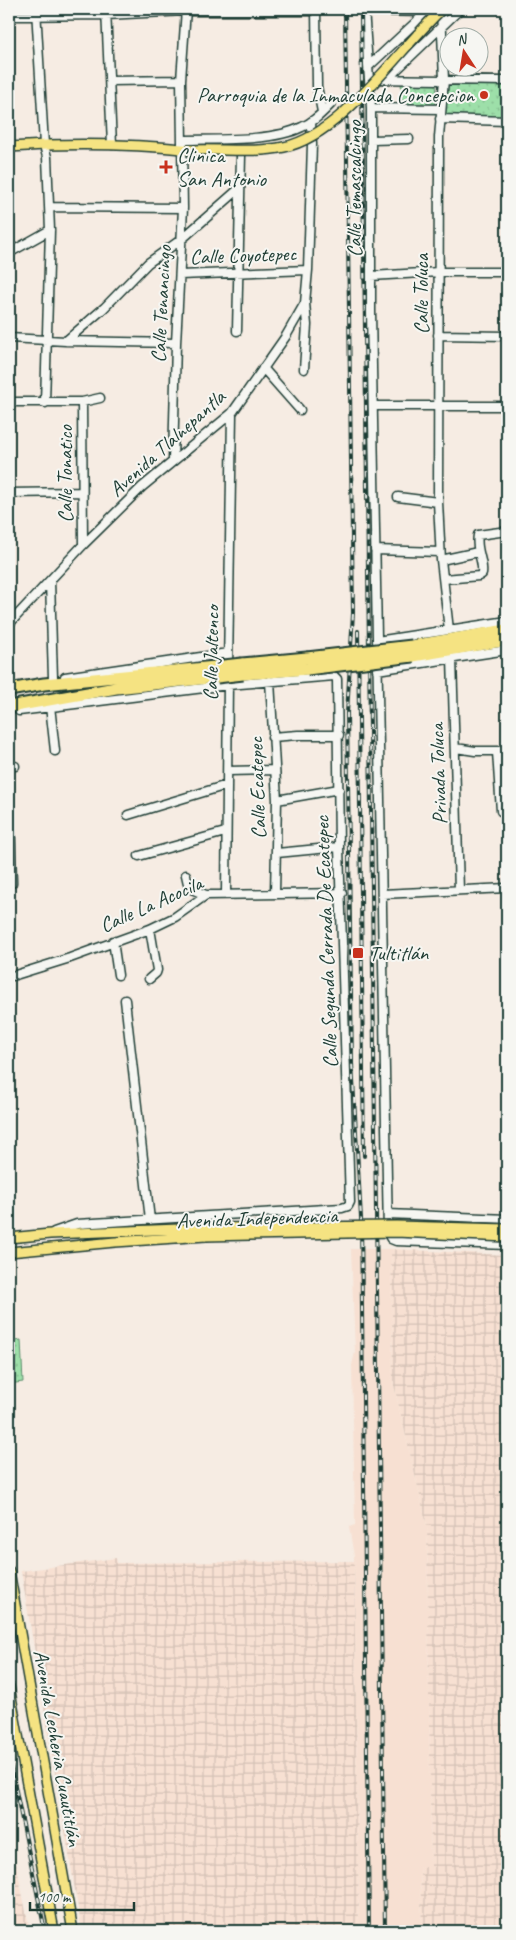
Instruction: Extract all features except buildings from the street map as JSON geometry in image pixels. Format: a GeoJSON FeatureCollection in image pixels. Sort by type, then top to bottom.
{"type":"FeatureCollection","features":[{"type":"Feature","properties":{"kind":"highway"},"geometry":{"type":"LineString","coordinates":[[413,651],[507,630]]}},
{"type":"Feature","properties":{"kind":"highway"},"geometry":{"type":"LineString","coordinates":[[9,707],[216,672],[507,640]]}},
{"type":"Feature","properties":{"kind":"highway"},"geometry":{"type":"LineString","coordinates":[[9,690],[44,684],[216,672]]}},
{"type":"Feature","properties":{"kind":"main road"},"geometry":{"type":"LineString","coordinates":[[9,147],[182,144],[193,150],[263,150],[286,147],[301,142],[317,133],[344,112],[442,9]]}},
{"type":"Feature","properties":{"kind":"main road","name":"Avenida Independencia"},"geometry":{"type":"LineString","coordinates":[[9,1252],[205,1232],[396,1226],[507,1229]]}},
{"type":"Feature","properties":{"kind":"main road","name":"Avenida Independencia"},"geometry":{"type":"LineString","coordinates":[[9,1238],[50,1234],[205,1232],[396,1232],[507,1237]]}},
{"type":"Feature","properties":{"kind":"main road","name":"Avenida Lecheria Cuautitlán"},"geometry":{"type":"LineString","coordinates":[[9,1571],[73,1931]]}},
{"type":"Feature","properties":{"kind":"main road","name":"Avenida Lecheria Cuautitlán"},"geometry":{"type":"LineString","coordinates":[[9,1686],[54,1931]]}},
{"type":"Feature","properties":{"kind":"street","name":"Calle Toluca"},"geometry":{"type":"LineString","coordinates":[[442,9],[444,80],[440,109],[438,502],[440,556],[444,579]]}},
{"type":"Feature","properties":{"kind":"street"},"geometry":{"type":"LineString","coordinates":[[387,79],[460,9]]}},
{"type":"Feature","properties":{"kind":"street","name":"Calle Tenancingo"},"geometry":{"type":"LineString","coordinates":[[173,461],[176,343],[183,208],[181,80],[186,10]]}},
{"type":"Feature","properties":{"kind":"street"},"geometry":{"type":"LineString","coordinates":[[9,16],[36,12],[316,10],[317,86],[322,112]]}},
{"type":"Feature","properties":{"kind":"street"},"geometry":{"type":"LineString","coordinates":[[364,10],[428,11]]}},
{"type":"Feature","properties":{"kind":"street","name":"Calle Temascalcingo"},"geometry":{"type":"LineString","coordinates":[[364,10],[371,108],[372,406],[388,1234],[391,1239],[396,1241],[507,1245]]}},
{"type":"Feature","properties":{"kind":"street"},"geometry":{"type":"LineString","coordinates":[[369,66],[428,11]]}},
{"type":"Feature","properties":{"kind":"street"},"geometry":{"type":"LineString","coordinates":[[36,12],[44,145],[47,157],[50,230],[45,403]]}},
{"type":"Feature","properties":{"kind":"street"},"geometry":{"type":"LineString","coordinates":[[106,12],[112,145]]}},
{"type":"Feature","properties":{"kind":"street"},"geometry":{"type":"LineString","coordinates":[[370,79],[507,81]]}},
{"type":"Feature","properties":{"kind":"street"},"geometry":{"type":"LineString","coordinates":[[110,80],[181,80]]}},
{"type":"Feature","properties":{"kind":"street"},"geometry":{"type":"LineString","coordinates":[[182,144],[289,132],[311,122],[332,103]]}},
{"type":"Feature","properties":{"kind":"street"},"geometry":{"type":"LineString","coordinates":[[371,108],[440,109]]}},
{"type":"Feature","properties":{"kind":"street"},"geometry":{"type":"LineString","coordinates":[[440,120],[507,121]]}},
{"type":"Feature","properties":{"kind":"street","name":"Avenida Tlalnepantla"},"geometry":{"type":"LineString","coordinates":[[9,624],[83,545],[142,487],[232,413],[286,336],[305,304],[308,270],[311,122]]}},
{"type":"Feature","properties":{"kind":"street"},"geometry":{"type":"LineString","coordinates":[[371,140],[409,139]]}},
{"type":"Feature","properties":{"kind":"street"},"geometry":{"type":"LineString","coordinates":[[237,331],[241,155]]}},
{"type":"Feature","properties":{"kind":"street"},"geometry":{"type":"LineString","coordinates":[[66,341],[104,308],[148,263],[182,239],[240,188]]}},
{"type":"Feature","properties":{"kind":"street"},"geometry":{"type":"LineString","coordinates":[[49,207],[183,208]]}},
{"type":"Feature","properties":{"kind":"street"},"geometry":{"type":"LineString","coordinates":[[9,253],[50,230]]}},
{"type":"Feature","properties":{"kind":"street","name":"Calle Coyotepec"},"geometry":{"type":"LineString","coordinates":[[180,275],[308,270]]}},
{"type":"Feature","properties":{"kind":"street"},"geometry":{"type":"LineString","coordinates":[[371,276],[439,272],[507,272]]}},
{"type":"Feature","properties":{"kind":"street"},"geometry":{"type":"LineString","coordinates":[[304,369],[307,325],[305,304]]}},
{"type":"Feature","properties":{"kind":"street"},"geometry":{"type":"LineString","coordinates":[[438,335],[507,336]]}},
{"type":"Feature","properties":{"kind":"street"},"geometry":{"type":"LineString","coordinates":[[9,338],[176,343]]}},
{"type":"Feature","properties":{"kind":"street"},"geometry":{"type":"LineString","coordinates":[[263,368],[300,410]]}},
{"type":"Feature","properties":{"kind":"street"},"geometry":{"type":"LineString","coordinates":[[9,402],[82,402],[100,398]]}},
{"type":"Feature","properties":{"kind":"street","name":"Calle Tonatico"},"geometry":{"type":"LineString","coordinates":[[82,402],[83,545]]}},
{"type":"Feature","properties":{"kind":"street"},"geometry":{"type":"LineString","coordinates":[[372,406],[507,406]]}},
{"type":"Feature","properties":{"kind":"street","name":"Calle Jaltenco"},"geometry":{"type":"LineString","coordinates":[[226,894],[225,832],[228,771],[232,413]]}},
{"type":"Feature","properties":{"kind":"street"},"geometry":{"type":"LineString","coordinates":[[9,494],[82,492]]}},
{"type":"Feature","properties":{"kind":"street"},"geometry":{"type":"LineString","coordinates":[[398,497],[438,502]]}},
{"type":"Feature","properties":{"kind":"street"},"geometry":{"type":"LineString","coordinates":[[449,630],[444,579],[479,576],[482,574],[483,570],[478,552],[478,535],[507,531]]}},
{"type":"Feature","properties":{"kind":"street"},"geometry":{"type":"LineString","coordinates":[[375,550],[440,556],[478,552]]}},
{"type":"Feature","properties":{"kind":"street"},"geometry":{"type":"LineString","coordinates":[[50,581],[53,678]]}},
{"type":"Feature","properties":{"kind":"street"},"geometry":{"type":"LineString","coordinates":[[377,641],[507,622]]}},
{"type":"Feature","properties":{"kind":"street"},"geometry":{"type":"LineString","coordinates":[[377,670],[507,650]]}},
{"type":"Feature","properties":{"kind":"street"},"geometry":{"type":"LineString","coordinates":[[9,685],[228,653]]}},
{"type":"Feature","properties":{"kind":"street","name":"Privada Toluca"},"geometry":{"type":"LineString","coordinates":[[452,658],[459,890]]}},
{"type":"Feature","properties":{"kind":"street","name":"Calle Segunda Cerrada De Ecatepec"},"geometry":{"type":"LineString","coordinates":[[150,1220],[348,1206],[350,1194],[342,893],[339,847],[339,735],[336,677],[270,681]]}},
{"type":"Feature","properties":{"kind":"street"},"geometry":{"type":"LineString","coordinates":[[9,712],[270,681]]}},
{"type":"Feature","properties":{"kind":"street","name":"Calle Ecatepec"},"geometry":{"type":"LineString","coordinates":[[270,681],[277,800],[275,893]]}},
{"type":"Feature","properties":{"kind":"street"},"geometry":{"type":"LineString","coordinates":[[50,706],[55,751]]}},
{"type":"Feature","properties":{"kind":"street"},"geometry":{"type":"LineString","coordinates":[[272,737],[339,735]]}},
{"type":"Feature","properties":{"kind":"street"},"geometry":{"type":"LineString","coordinates":[[456,748],[507,752]]}},
{"type":"Feature","properties":{"kind":"street"},"geometry":{"type":"LineString","coordinates":[[497,752],[501,811]]}},
{"type":"Feature","properties":{"kind":"street"},"geometry":{"type":"LineString","coordinates":[[228,771],[274,770]]}},
{"type":"Feature","properties":{"kind":"street"},"geometry":{"type":"LineString","coordinates":[[128,815],[227,784]]}},
{"type":"Feature","properties":{"kind":"street"},"geometry":{"type":"LineString","coordinates":[[277,800],[339,789]]}},
{"type":"Feature","properties":{"kind":"street"},"geometry":{"type":"LineString","coordinates":[[9,806],[12,883]]}},
{"type":"Feature","properties":{"kind":"street"},"geometry":{"type":"LineString","coordinates":[[139,856],[225,832]]}},
{"type":"Feature","properties":{"kind":"street"},"geometry":{"type":"LineString","coordinates":[[277,853],[339,847]]}},
{"type":"Feature","properties":{"kind":"street"},"geometry":{"type":"LineString","coordinates":[[186,875],[189,888],[206,895]]}},
{"type":"Feature","properties":{"kind":"street"},"geometry":{"type":"LineString","coordinates":[[382,894],[507,888]]}},
{"type":"Feature","properties":{"kind":"street","name":"Calle La Acocila"},"geometry":{"type":"LineString","coordinates":[[9,977],[70,958],[150,929],[175,917],[206,895],[342,893]]}},
{"type":"Feature","properties":{"kind":"street"},"geometry":{"type":"LineString","coordinates":[[149,979],[157,970],[150,929]]}},
{"type":"Feature","properties":{"kind":"street"},"geometry":{"type":"LineString","coordinates":[[113,941],[118,975]]}},
{"type":"Feature","properties":{"kind":"street"},"geometry":{"type":"LineString","coordinates":[[50,1234],[77,1224],[150,1220],[125,1000]]}},
{"type":"Feature","properties":{"kind":"street"},"geometry":{"type":"LineString","coordinates":[[388,1214],[507,1219]]}},
{"type":"Feature","properties":{"kind":"shaded area"},"geometry":{"type":"Polygon","coordinates":[[[351,1249],[391,1249],[393,1381],[427,1526],[431,1867],[420,1868],[422,1931],[359,1931],[354,1556],[349,1527],[355,1525],[352,1365],[355,1352],[351,1249]]]}},
{"type":"Feature","properties":{"kind":"shaded area"},"geometry":{"type":"Polygon","coordinates":[[[391,1249],[507,1255],[507,1931],[422,1931],[420,1867],[431,1867],[427,1526],[393,1381],[391,1249]]]}},
{"type":"Feature","properties":{"kind":"shaded area"},"geometry":{"type":"Polygon","coordinates":[[[116,1558],[117,1563],[354,1561],[359,1931],[82,1931],[21,1571],[116,1558]]]}},
{"type":"Feature","properties":{"kind":"shaded area"},"geometry":{"type":"Polygon","coordinates":[[[9,1830],[30,1931],[9,1931],[9,1830]]]}},
{"type":"Feature","properties":{"kind":"green space"},"geometry":{"type":"Polygon","coordinates":[[[401,80],[436,81],[437,101],[432,106],[402,107],[401,80]]]}},
{"type":"Feature","properties":{"kind":"green space"},"geometry":{"type":"Polygon","coordinates":[[[445,81],[507,81],[507,121],[440,118],[445,81]]]}},
{"type":"Feature","properties":{"kind":"green space"},"geometry":{"type":"Polygon","coordinates":[[[21,1340],[23,1382],[9,1384],[9,1342],[21,1340]]]}},
{"type":"Feature","properties":{"kind":"railway"},"geometry":{"type":"LineString","coordinates":[[345,9],[353,613],[347,713],[352,1063],[361,1218],[369,1931]]}},
{"type":"Feature","properties":{"kind":"railway"},"geometry":{"type":"LineString","coordinates":[[361,9],[385,1931]]}},
{"type":"Feature","properties":{"kind":"railway"},"geometry":{"type":"LineString","coordinates":[[358,631],[364,1156]]}},
{"type":"Feature","properties":{"kind":"railway"},"geometry":{"type":"LineString","coordinates":[[9,1757],[45,1931]]}},
{"type":"Feature","properties":{"kind":"place","name":"Parroquia de la Inmaculada Concepcion"},"geometry":{"type":"Point","coordinates":[484,95]}},
{"type":"Feature","properties":{"kind":"place","name":"Clinica San Antonio"},"geometry":{"type":"Point","coordinates":[166,167]}},
{"type":"Feature","properties":{"kind":"place","name":"Tultitlán"},"geometry":{"type":"Point","coordinates":[358,953]}}]}
